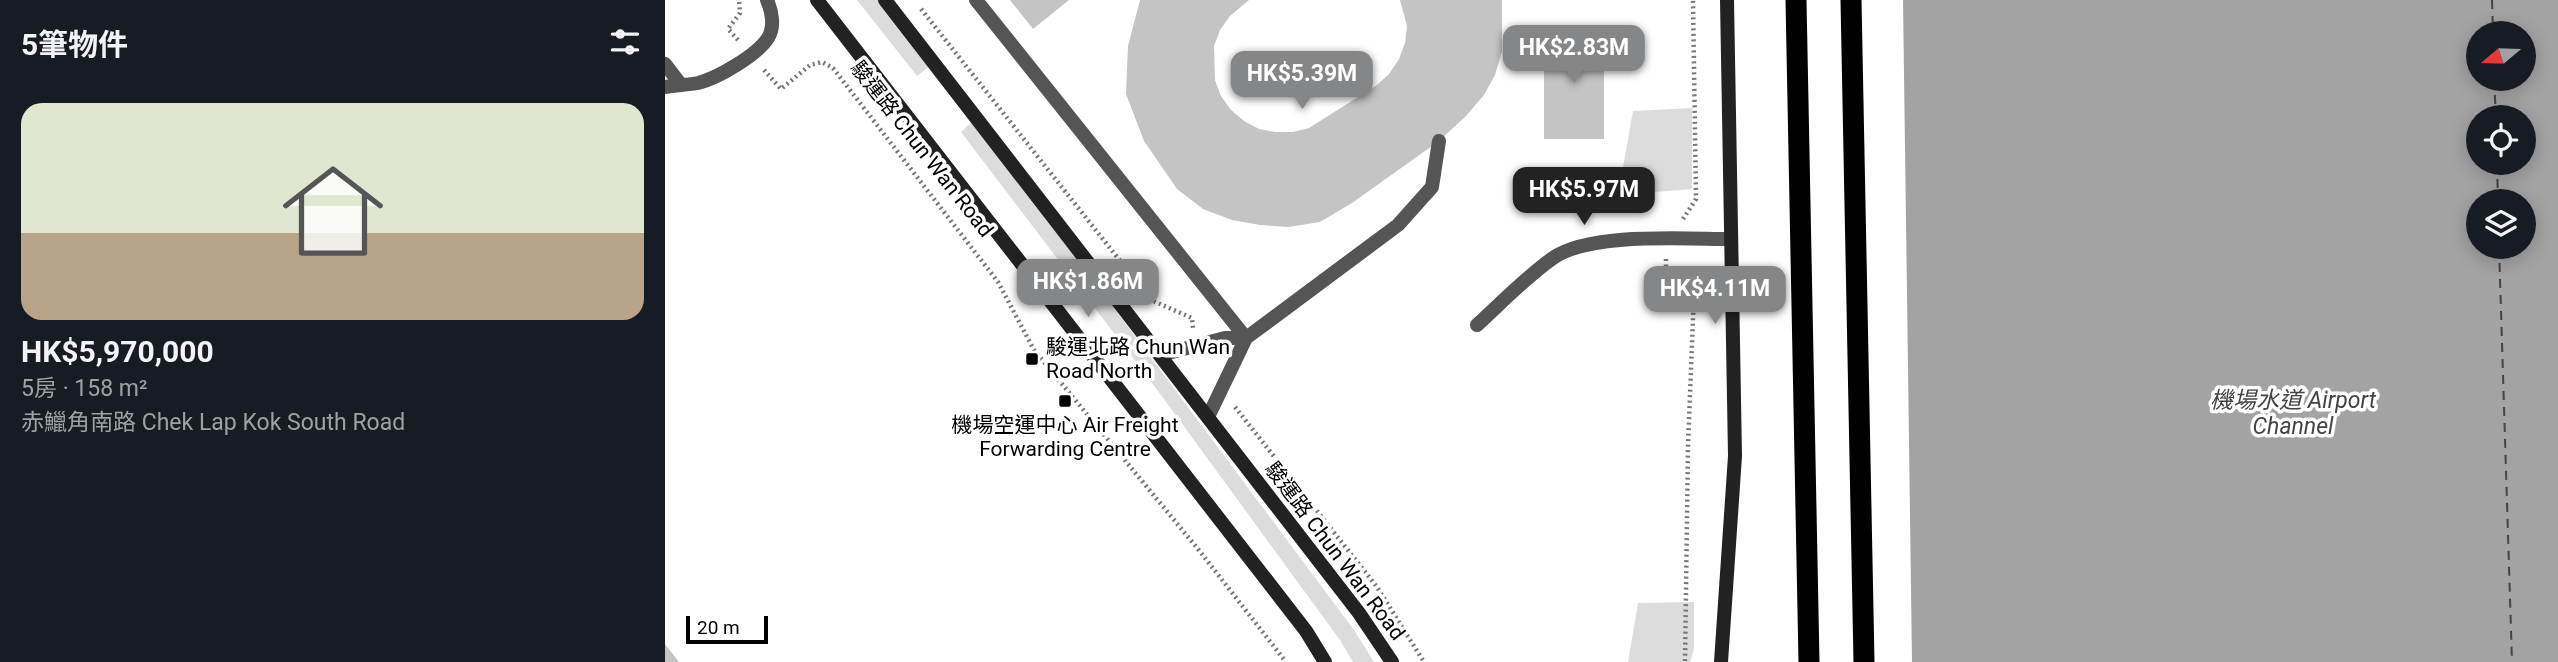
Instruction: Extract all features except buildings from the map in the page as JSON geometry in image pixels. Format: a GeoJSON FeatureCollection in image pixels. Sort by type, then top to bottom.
{"type":"FeatureCollection","features":[{"type":"Feature","properties":{"kind":"highway"},"geometry":{"type":"LineString","coordinates":[[1796,0],[1809,662]]}},
{"type":"Feature","properties":{"kind":"highway"},"geometry":{"type":"LineString","coordinates":[[1851,0],[1864,662]]}},
{"type":"Feature","properties":{"kind":"street"},"geometry":{"type":"LineString","coordinates":[[665,87],[696,83],[723,74],[750,54],[768,38],[773,23],[768,0]]}},
{"type":"Feature","properties":{"kind":"street","name":"駿運路 Chun Wan Road"},"geometry":{"type":"LineString","coordinates":[[817,0],[1306,631],[1325,662]]}},
{"type":"Feature","properties":{"kind":"street","name":"駿運路 Chun Wan Road"},"geometry":{"type":"LineString","coordinates":[[885,0],[1359,613],[1392,662]]}},
{"type":"Feature","properties":{"kind":"street"},"geometry":{"type":"LineString","coordinates":[[976,0],[1247,338]]}},
{"type":"Feature","properties":{"kind":"street"},"geometry":{"type":"LineString","coordinates":[[1721,659],[1735,456],[1727,0]]}},
{"type":"Feature","properties":{"kind":"street"},"geometry":{"type":"LineString","coordinates":[[665,64],[681,85]]}},
{"type":"Feature","properties":{"kind":"street"},"geometry":{"type":"LineString","coordinates":[[1207,417],[1247,338],[1398,225],[1432,187],[1439,141]]}},
{"type":"Feature","properties":{"kind":"street"},"geometry":{"type":"LineString","coordinates":[[1477,326],[1553,258],[1576,247],[1605,241],[1731,239]]}},
{"type":"Feature","properties":{"kind":"street"},"geometry":{"type":"LineString","coordinates":[[1160,355],[1225,338],[1247,338]]}},
{"type":"Feature","properties":{"kind":"path","name":"駿運路 Chun Wan Road"},"geometry":{"type":"LineString","coordinates":[[739,0],[740,13],[728,29],[781,89],[810,65],[822,62],[832,68],[998,282],[1034,350],[1206,559],[1286,662]]}},
{"type":"Feature","properties":{"kind":"path"},"geometry":{"type":"LineString","coordinates":[[1685,662],[1688,446],[1694,293],[1679,275],[1666,266],[1667,225],[1684,218],[1696,199],[1693,0]]}},
{"type":"Feature","properties":{"kind":"shaded area"},"geometry":{"type":"Polygon","coordinates":[[[857,0],[886,0],[935,62],[917,76],[857,0]]]}},
{"type":"Feature","properties":{"kind":"shaded area"},"geometry":{"type":"Polygon","coordinates":[[[1692,108],[1692,189],[1618,195],[1633,111],[1692,108]]]}},
{"type":"Feature","properties":{"kind":"shaded area"},"geometry":{"type":"Polygon","coordinates":[[[974,120],[1354,630],[1374,662],[1353,662],[1340,640],[1161,395],[961,132],[974,120]]]}},
{"type":"Feature","properties":{"kind":"shaded area"},"geometry":{"type":"Polygon","coordinates":[[[1694,602],[1694,649],[1690,662],[1628,662],[1638,603],[1694,602]]]}},
{"type":"Feature","properties":{"kind":"water","name":"機場水道 Airport Channel"},"geometry":{"type":"Polygon","coordinates":[[[1862,0],[2558,0],[2558,662],[1880,662],[1862,0]]]}},
{"type":"Feature","properties":{"kind":"pier"},"geometry":{"type":"Polygon","coordinates":[[[1858,0],[1903,0],[1912,662],[1876,662],[1873,471],[1858,0]]]}},
{"type":"Feature","properties":{"kind":"ferry route"},"geometry":{"type":"LineString","coordinates":[[2492,0],[2493,21]]}},
{"type":"Feature","properties":{"kind":"ferry route"},"geometry":{"type":"LineString","coordinates":[[2495,91],[2495,105]]}},
{"type":"Feature","properties":{"kind":"ferry route"},"geometry":{"type":"LineString","coordinates":[[2497,175],[2498,189]]}},
{"type":"Feature","properties":{"kind":"ferry route"},"geometry":{"type":"LineString","coordinates":[[2499,259],[2512,662]]}},
{"type":"Feature","properties":{"kind":"place","name":"駿運北路 Chun Wan Road North"},"geometry":{"type":"Point","coordinates":[1032,359]}},
{"type":"Feature","properties":{"kind":"place","name":"機場空運中心 Air Freight Forwarding Centre"},"geometry":{"type":"Point","coordinates":[1065,401]}}]}
